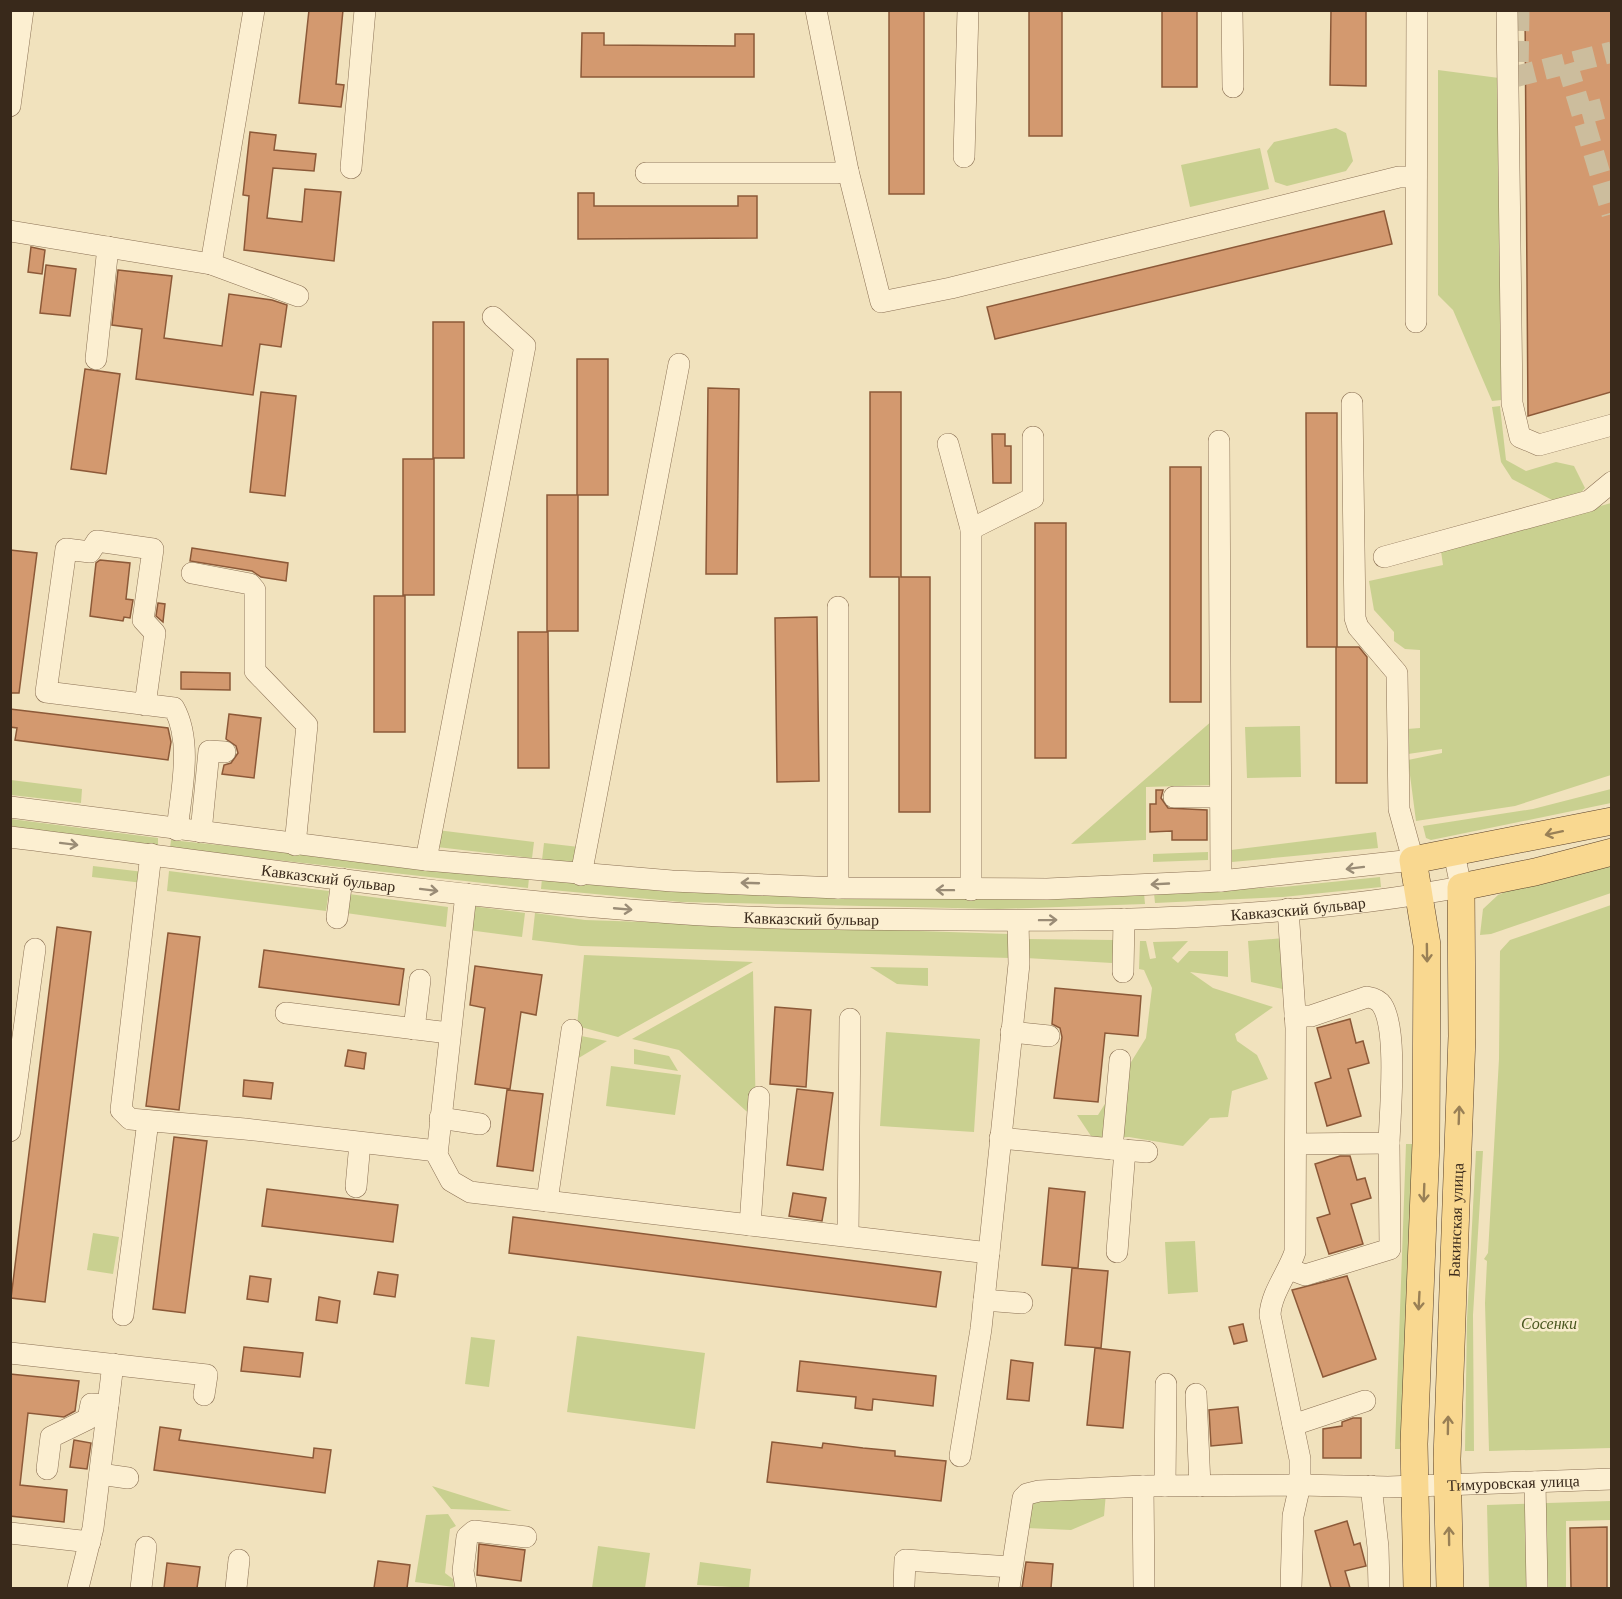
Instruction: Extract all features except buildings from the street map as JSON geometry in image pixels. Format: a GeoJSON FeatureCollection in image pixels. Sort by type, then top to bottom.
{"type":"FeatureCollection","features":[{"type":"Feature","properties":{"kind":"main road","name":"Кавказский бульвар"},"geometry":{"type":"LineString","coordinates":[[1413,860],[1611,821]]}},
{"type":"Feature","properties":{"kind":"main road","name":"Кавказский бульвар"},"geometry":{"type":"LineString","coordinates":[[1461,887],[1535,872],[1611,852]]}},
{"type":"Feature","properties":{"kind":"main road","name":"Бакинская улица"},"geometry":{"type":"LineString","coordinates":[[1413,860],[1427,945],[1428,1068],[1415,1402],[1414,1484],[1417,1588]]}},
{"type":"Feature","properties":{"kind":"main road","name":"Бакинская улица"},"geometry":{"type":"LineString","coordinates":[[1450,1588],[1448,1484],[1450,1327],[1462,1036],[1461,887]]}},
{"type":"Feature","properties":{"kind":"street"},"geometry":{"type":"LineString","coordinates":[[10,106],[23,10]]}},
{"type":"Feature","properties":{"kind":"street"},"geometry":{"type":"LineString","coordinates":[[211,264],[254,10]]}},
{"type":"Feature","properties":{"kind":"street"},"geometry":{"type":"LineString","coordinates":[[351,168],[364,10]]}},
{"type":"Feature","properties":{"kind":"street"},"geometry":{"type":"LineString","coordinates":[[816,10],[848,171],[881,302],[1399,177],[1416,177]]}},
{"type":"Feature","properties":{"kind":"street"},"geometry":{"type":"LineString","coordinates":[[964,157],[968,10]]}},
{"type":"Feature","properties":{"kind":"street"},"geometry":{"type":"LineString","coordinates":[[1232,10],[1233,87]]}},
{"type":"Feature","properties":{"kind":"street"},"geometry":{"type":"LineString","coordinates":[[1416,322],[1417,10]]}},
{"type":"Feature","properties":{"kind":"street"},"geometry":{"type":"LineString","coordinates":[[1507,10],[1512,403],[1515,420],[1520,436],[1539,445],[1611,425]]}},
{"type":"Feature","properties":{"kind":"street"},"geometry":{"type":"LineString","coordinates":[[646,173],[837,173],[848,171]]}},
{"type":"Feature","properties":{"kind":"street"},"geometry":{"type":"LineString","coordinates":[[10,231],[211,264],[298,296]]}},
{"type":"Feature","properties":{"kind":"street"},"geometry":{"type":"LineString","coordinates":[[96,359],[108,247]]}},
{"type":"Feature","properties":{"kind":"street"},"geometry":{"type":"LineString","coordinates":[[426,860],[525,346],[493,317]]}},
{"type":"Feature","properties":{"kind":"street"},"geometry":{"type":"LineString","coordinates":[[581,875],[679,364]]}},
{"type":"Feature","properties":{"kind":"street"},"geometry":{"type":"LineString","coordinates":[[1352,403],[1355,618],[1358,627],[1397,673],[1399,809],[1413,860]]}},
{"type":"Feature","properties":{"kind":"street"},"geometry":{"type":"LineString","coordinates":[[971,529],[1034,498],[1033,437]]}},
{"type":"Feature","properties":{"kind":"street"},"geometry":{"type":"LineString","coordinates":[[1220,441],[1219,796],[1221,881]]}},
{"type":"Feature","properties":{"kind":"street"},"geometry":{"type":"LineString","coordinates":[[948,444],[971,529],[971,891]]}},
{"type":"Feature","properties":{"kind":"street"},"geometry":{"type":"LineString","coordinates":[[1384,557],[1588,501],[1611,482]]}},
{"type":"Feature","properties":{"kind":"street"},"geometry":{"type":"LineString","coordinates":[[145,705],[155,633],[143,620],[153,549],[97,541],[90,552],[66,549],[46,692],[145,705],[174,708],[182,722],[184,750],[177,830]]}},
{"type":"Feature","properties":{"kind":"street"},"geometry":{"type":"LineString","coordinates":[[192,573],[250,584],[255,590],[255,671],[307,725],[295,845]]}},
{"type":"Feature","properties":{"kind":"street"},"geometry":{"type":"LineString","coordinates":[[838,607],[828,775],[838,888]]}},
{"type":"Feature","properties":{"kind":"street"},"geometry":{"type":"LineString","coordinates":[[201,832],[209,751],[225,752]]}},
{"type":"Feature","properties":{"kind":"street"},"geometry":{"type":"LineString","coordinates":[[1174,797],[1219,796]]}},
{"type":"Feature","properties":{"kind":"street","name":"Кавказский бульвар"},"geometry":{"type":"LineString","coordinates":[[10,807],[426,860],[581,875],[838,888],[971,891],[1221,881],[1413,860]]}},
{"type":"Feature","properties":{"kind":"street","name":"Кавказский бульвар"},"geometry":{"type":"LineString","coordinates":[[10,837],[466,894],[662,912],[763,918],[1018,921],[1124,919],[1288,909],[1418,895],[1461,887]]}},
{"type":"Feature","properties":{"kind":"street","name":"Бакинская улица"},"geometry":{"type":"LineString","coordinates":[[1454,853],[1461,887]]}},
{"type":"Feature","properties":{"kind":"street"},"geometry":{"type":"LineString","coordinates":[[152,854],[121,1110],[130,1119],[245,1129],[437,1151]]}},
{"type":"Feature","properties":{"kind":"street"},"geometry":{"type":"LineString","coordinates":[[337,918],[342,879]]}},
{"type":"Feature","properties":{"kind":"street"},"geometry":{"type":"LineString","coordinates":[[466,894],[437,1151],[441,1166],[451,1181],[470,1192],[988,1252]]}},
{"type":"Feature","properties":{"kind":"street"},"geometry":{"type":"LineString","coordinates":[[1288,909],[1295,1016],[1295,1252],[1274,1297],[1270,1315],[1300,1459],[1300,1485],[1293,1516],[1291,1588]]}},
{"type":"Feature","properties":{"kind":"street"},"geometry":{"type":"LineString","coordinates":[[1123,972],[1124,919]]}},
{"type":"Feature","properties":{"kind":"street"},"geometry":{"type":"LineString","coordinates":[[960,1456],[984,1300],[1019,964],[1018,921]]}},
{"type":"Feature","properties":{"kind":"street"},"geometry":{"type":"LineString","coordinates":[[10,1131],[35,949]]}},
{"type":"Feature","properties":{"kind":"street"},"geometry":{"type":"LineString","coordinates":[[414,1029],[420,980]]}},
{"type":"Feature","properties":{"kind":"street"},"geometry":{"type":"LineString","coordinates":[[1289,1269],[1305,1275],[1390,1249],[1391,1046],[1382,1004],[1367,997],[1311,1016],[1295,1016]]}},
{"type":"Feature","properties":{"kind":"street"},"geometry":{"type":"LineString","coordinates":[[286,1012],[449,1033]]}},
{"type":"Feature","properties":{"kind":"street"},"geometry":{"type":"LineString","coordinates":[[848,1236],[850,1019]]}},
{"type":"Feature","properties":{"kind":"street"},"geometry":{"type":"LineString","coordinates":[[547,1201],[572,1030]]}},
{"type":"Feature","properties":{"kind":"street"},"geometry":{"type":"LineString","coordinates":[[1011,1032],[1049,1036]]}},
{"type":"Feature","properties":{"kind":"street"},"geometry":{"type":"LineString","coordinates":[[1117,1252],[1120,1060]]}},
{"type":"Feature","properties":{"kind":"street"},"geometry":{"type":"LineString","coordinates":[[750,1225],[759,1097]]}},
{"type":"Feature","properties":{"kind":"street"},"geometry":{"type":"LineString","coordinates":[[440,1118],[480,1124]]}},
{"type":"Feature","properties":{"kind":"street"},"geometry":{"type":"LineString","coordinates":[[123,1315],[148,1121]]}},
{"type":"Feature","properties":{"kind":"street"},"geometry":{"type":"LineString","coordinates":[[1000,1138],[1147,1152]]}},
{"type":"Feature","properties":{"kind":"street"},"geometry":{"type":"LineString","coordinates":[[356,1187],[360,1143]]}},
{"type":"Feature","properties":{"kind":"street"},"geometry":{"type":"LineString","coordinates":[[1296,1144],[1389,1143]]}},
{"type":"Feature","properties":{"kind":"street"},"geometry":{"type":"LineString","coordinates":[[984,1300],[1022,1304]]}},
{"type":"Feature","properties":{"kind":"street"},"geometry":{"type":"LineString","coordinates":[[10,1353],[207,1375],[204,1395]]}},
{"type":"Feature","properties":{"kind":"street"},"geometry":{"type":"LineString","coordinates":[[78,1588],[90,1542],[112,1364]]}},
{"type":"Feature","properties":{"kind":"street"},"geometry":{"type":"LineString","coordinates":[[1165,1486],[1166,1384]]}},
{"type":"Feature","properties":{"kind":"street"},"geometry":{"type":"LineString","coordinates":[[1196,1394],[1200,1486]]}},
{"type":"Feature","properties":{"kind":"street"},"geometry":{"type":"LineString","coordinates":[[1293,1425],[1365,1401]]}},
{"type":"Feature","properties":{"kind":"street"},"geometry":{"type":"LineString","coordinates":[[47,1469],[51,1437],[88,1419],[91,1404],[108,1405]]}},
{"type":"Feature","properties":{"kind":"street"},"geometry":{"type":"LineString","coordinates":[[100,1474],[128,1478]]}},
{"type":"Feature","properties":{"kind":"street","name":"Тимуровская улица"},"geometry":{"type":"LineString","coordinates":[[1011,1567],[1023,1498],[1027,1494],[1039,1491],[1143,1486],[1371,1486],[1611,1479]]}},
{"type":"Feature","properties":{"kind":"street"},"geometry":{"type":"LineString","coordinates":[[1535,1482],[1537,1588]]}},
{"type":"Feature","properties":{"kind":"street"},"geometry":{"type":"LineString","coordinates":[[1143,1486],[1144,1588]]}},
{"type":"Feature","properties":{"kind":"street"},"geometry":{"type":"LineString","coordinates":[[1371,1486],[1378,1547],[1379,1588]]}},
{"type":"Feature","properties":{"kind":"street"},"geometry":{"type":"LineString","coordinates":[[466,1588],[463,1571],[467,1537],[474,1531],[526,1537]]}},
{"type":"Feature","properties":{"kind":"street"},"geometry":{"type":"LineString","coordinates":[[10,1533],[90,1542]]}},
{"type":"Feature","properties":{"kind":"street"},"geometry":{"type":"LineString","coordinates":[[141,1588],[146,1547]]}},
{"type":"Feature","properties":{"kind":"street"},"geometry":{"type":"LineString","coordinates":[[236,1588],[239,1560]]}},
{"type":"Feature","properties":{"kind":"street"},"geometry":{"type":"LineString","coordinates":[[904,1585],[905,1560],[1011,1567],[1009,1588]]}},
{"type":"Feature","properties":{"kind":"green space"},"geometry":{"type":"Polygon","coordinates":[[[1438,70],[1499,78],[1501,400],[1492,401],[1453,310],[1438,295],[1438,70]]]}},
{"type":"Feature","properties":{"kind":"green space"},"geometry":{"type":"Polygon","coordinates":[[[1336,128],[1346,133],[1353,161],[1346,171],[1287,186],[1275,182],[1267,151],[1274,142],[1336,128]]]}},
{"type":"Feature","properties":{"kind":"green space"},"geometry":{"type":"Polygon","coordinates":[[[1260,148],[1269,189],[1190,207],[1181,165],[1260,148]]]}},
{"type":"Feature","properties":{"kind":"green space"},"geometry":{"type":"Polygon","coordinates":[[[1500,406],[1506,460],[1526,471],[1556,462],[1574,466],[1585,488],[1575,499],[1556,502],[1512,479],[1501,462],[1492,407],[1500,406]]]}},
{"type":"Feature","properties":{"kind":"green space"},"geometry":{"type":"Polygon","coordinates":[[[1611,503],[1611,775],[1515,806],[1416,821],[1408,760],[1442,753],[1442,749],[1408,754],[1407,729],[1420,728],[1420,650],[1405,649],[1394,641],[1394,632],[1374,610],[1369,581],[1443,565],[1441,551],[1611,503]]]}},
{"type":"Feature","properties":{"kind":"green space"},"geometry":{"type":"Polygon","coordinates":[[[1213,720],[1214,785],[1146,787],[1146,840],[1071,844],[1213,720]]]}},
{"type":"Feature","properties":{"kind":"green space"},"geometry":{"type":"Polygon","coordinates":[[[1300,726],[1301,777],[1247,778],[1245,727],[1300,726]]]}},
{"type":"Feature","properties":{"kind":"green space"},"geometry":{"type":"Polygon","coordinates":[[[11,780],[82,789],[81,803],[11,795],[11,780]]]}},
{"type":"Feature","properties":{"kind":"green space"},"geometry":{"type":"Polygon","coordinates":[[[1611,789],[1611,803],[1431,840],[1426,838],[1423,826],[1533,809],[1611,789]]]}},
{"type":"Feature","properties":{"kind":"green space"},"geometry":{"type":"Polygon","coordinates":[[[11,819],[158,838],[158,847],[11,830],[11,819]]]}},
{"type":"Feature","properties":{"kind":"green space"},"geometry":{"type":"Polygon","coordinates":[[[437,830],[534,842],[532,858],[437,847],[437,830]]]}},
{"type":"Feature","properties":{"kind":"green space"},"geometry":{"type":"Polygon","coordinates":[[[1376,832],[1378,848],[1232,862],[1231,850],[1376,832]]]}},
{"type":"Feature","properties":{"kind":"green space"},"geometry":{"type":"Polygon","coordinates":[[[171,840],[529,878],[528,888],[170,848],[171,840]]]}},
{"type":"Feature","properties":{"kind":"green space"},"geometry":{"type":"Polygon","coordinates":[[[544,843],[579,847],[573,863],[542,860],[544,843]]]}},
{"type":"Feature","properties":{"kind":"green space"},"geometry":{"type":"Polygon","coordinates":[[[1208,852],[1208,860],[1153,862],[1153,854],[1208,852]]]}},
{"type":"Feature","properties":{"kind":"green space"},"geometry":{"type":"Polygon","coordinates":[[[1611,862],[1611,893],[1491,934],[1480,935],[1483,909],[1498,895],[1512,889],[1611,862]]]}},
{"type":"Feature","properties":{"kind":"green space"},"geometry":{"type":"Polygon","coordinates":[[[93,866],[144,872],[143,883],[92,877],[93,866]]]}},
{"type":"Feature","properties":{"kind":"green space"},"geometry":{"type":"Polygon","coordinates":[[[169,871],[329,891],[326,911],[167,891],[169,871]]]}},
{"type":"Feature","properties":{"kind":"green space"},"geometry":{"type":"Polygon","coordinates":[[[1380,877],[1381,887],[1283,897],[1155,903],[1154,893],[1283,887],[1380,877]]]}},
{"type":"Feature","properties":{"kind":"green space"},"geometry":{"type":"Polygon","coordinates":[[[542,878],[653,890],[894,896],[1144,893],[1145,904],[998,909],[681,902],[541,889],[542,878]]]}},
{"type":"Feature","properties":{"kind":"green space"},"geometry":{"type":"Polygon","coordinates":[[[349,894],[448,907],[446,927],[346,913],[349,894]]]}},
{"type":"Feature","properties":{"kind":"green space","name":"Сосенки"},"geometry":{"type":"Polygon","coordinates":[[[1611,905],[1611,1448],[1489,1451],[1485,1303],[1487,1261],[1484,1259],[1488,1253],[1499,1059],[1500,951],[1510,940],[1611,905]]]}},
{"type":"Feature","properties":{"kind":"green space"},"geometry":{"type":"Polygon","coordinates":[[[471,906],[525,913],[522,937],[468,930],[471,906]]]}},
{"type":"Feature","properties":{"kind":"green space"},"geometry":{"type":"Polygon","coordinates":[[[535,913],[585,920],[1009,934],[1010,958],[581,946],[532,940],[535,913]]]}},
{"type":"Feature","properties":{"kind":"green space"},"geometry":{"type":"Polygon","coordinates":[[[1284,938],[1287,990],[1251,982],[1248,941],[1284,938]]]}},
{"type":"Feature","properties":{"kind":"green space"},"geometry":{"type":"Polygon","coordinates":[[[1026,939],[1114,940],[1112,963],[1026,958],[1026,939]]]}},
{"type":"Feature","properties":{"kind":"green space"},"geometry":{"type":"Polygon","coordinates":[[[1140,941],[1146,941],[1150,959],[1156,958],[1153,942],[1188,941],[1172,958],[1178,963],[1189,951],[1228,951],[1228,977],[1190,972],[1213,988],[1273,1007],[1235,1034],[1237,1041],[1257,1055],[1268,1079],[1232,1091],[1228,1117],[1210,1118],[1183,1146],[1129,1137],[1093,1139],[1077,1115],[1098,1115],[1146,1038],[1152,988],[1144,970],[1139,969],[1140,941]]]}},
{"type":"Feature","properties":{"kind":"green space"},"geometry":{"type":"Polygon","coordinates":[[[584,955],[753,962],[618,1037],[577,1026],[584,955]]]}},
{"type":"Feature","properties":{"kind":"green space"},"geometry":{"type":"Polygon","coordinates":[[[870,967],[928,968],[928,986],[897,984],[870,967]]]}},
{"type":"Feature","properties":{"kind":"green space"},"geometry":{"type":"Polygon","coordinates":[[[753,971],[756,1120],[679,1050],[632,1039],[753,971]]]}},
{"type":"Feature","properties":{"kind":"green space"},"geometry":{"type":"Polygon","coordinates":[[[886,1032],[980,1039],[974,1132],[880,1126],[886,1032]]]}},
{"type":"Feature","properties":{"kind":"green space"},"geometry":{"type":"Polygon","coordinates":[[[576,1035],[607,1041],[572,1062],[576,1035]]]}},
{"type":"Feature","properties":{"kind":"green space"},"geometry":{"type":"Polygon","coordinates":[[[634,1049],[669,1056],[678,1071],[634,1064],[634,1049]]]}},
{"type":"Feature","properties":{"kind":"green space"},"geometry":{"type":"Polygon","coordinates":[[[611,1066],[681,1075],[675,1115],[606,1106],[611,1066]]]}},
{"type":"Feature","properties":{"kind":"green space"},"geometry":{"type":"Polygon","coordinates":[[[1406,1144],[1414,1144],[1401,1449],[1395,1449],[1406,1144]]]}},
{"type":"Feature","properties":{"kind":"green space"},"geometry":{"type":"Polygon","coordinates":[[[1476,1151],[1483,1151],[1473,1315],[1474,1451],[1465,1451],[1467,1319],[1476,1151]]]}},
{"type":"Feature","properties":{"kind":"green space"},"geometry":{"type":"Polygon","coordinates":[[[93,1233],[119,1237],[113,1274],[87,1270],[93,1233]]]}},
{"type":"Feature","properties":{"kind":"green space"},"geometry":{"type":"Polygon","coordinates":[[[1195,1241],[1198,1292],[1168,1294],[1165,1242],[1195,1241]]]}},
{"type":"Feature","properties":{"kind":"green space"},"geometry":{"type":"Polygon","coordinates":[[[577,1336],[705,1353],[695,1429],[567,1412],[577,1336]]]}},
{"type":"Feature","properties":{"kind":"green space"},"geometry":{"type":"Polygon","coordinates":[[[471,1337],[495,1340],[489,1387],[465,1384],[471,1337]]]}},
{"type":"Feature","properties":{"kind":"green space"},"geometry":{"type":"Polygon","coordinates":[[[432,1486],[512,1511],[451,1509],[432,1486]]]}},
{"type":"Feature","properties":{"kind":"green space"},"geometry":{"type":"Polygon","coordinates":[[[1106,1493],[1104,1516],[1071,1530],[1027,1528],[1031,1502],[1106,1493]]]}},
{"type":"Feature","properties":{"kind":"green space"},"geometry":{"type":"Polygon","coordinates":[[[1611,1501],[1611,1520],[1566,1521],[1566,1588],[1489,1588],[1487,1505],[1611,1501]]]}},
{"type":"Feature","properties":{"kind":"green space"},"geometry":{"type":"Polygon","coordinates":[[[448,1514],[456,1526],[450,1529],[445,1573],[453,1579],[454,1587],[415,1582],[426,1515],[448,1514]]]}},
{"type":"Feature","properties":{"kind":"green space"},"geometry":{"type":"Polygon","coordinates":[[[598,1546],[650,1553],[645,1588],[592,1588],[598,1546]]]}},
{"type":"Feature","properties":{"kind":"green space"},"geometry":{"type":"Polygon","coordinates":[[[700,1562],[751,1569],[749,1588],[697,1585],[700,1562]]]}},
{"type":"Feature","properties":{"kind":"tunnel"},"geometry":{"type":"LineString","coordinates":[[1519,10],[1518,76],[1612,52]]}},
{"type":"Feature","properties":{"kind":"tunnel"},"geometry":{"type":"LineString","coordinates":[[1567,64],[1612,214]]}},
{"type":"Feature","properties":{"kind":"tunnel"},"geometry":{"type":"LineString","coordinates":[[1582,114],[1612,106]]}}]}
